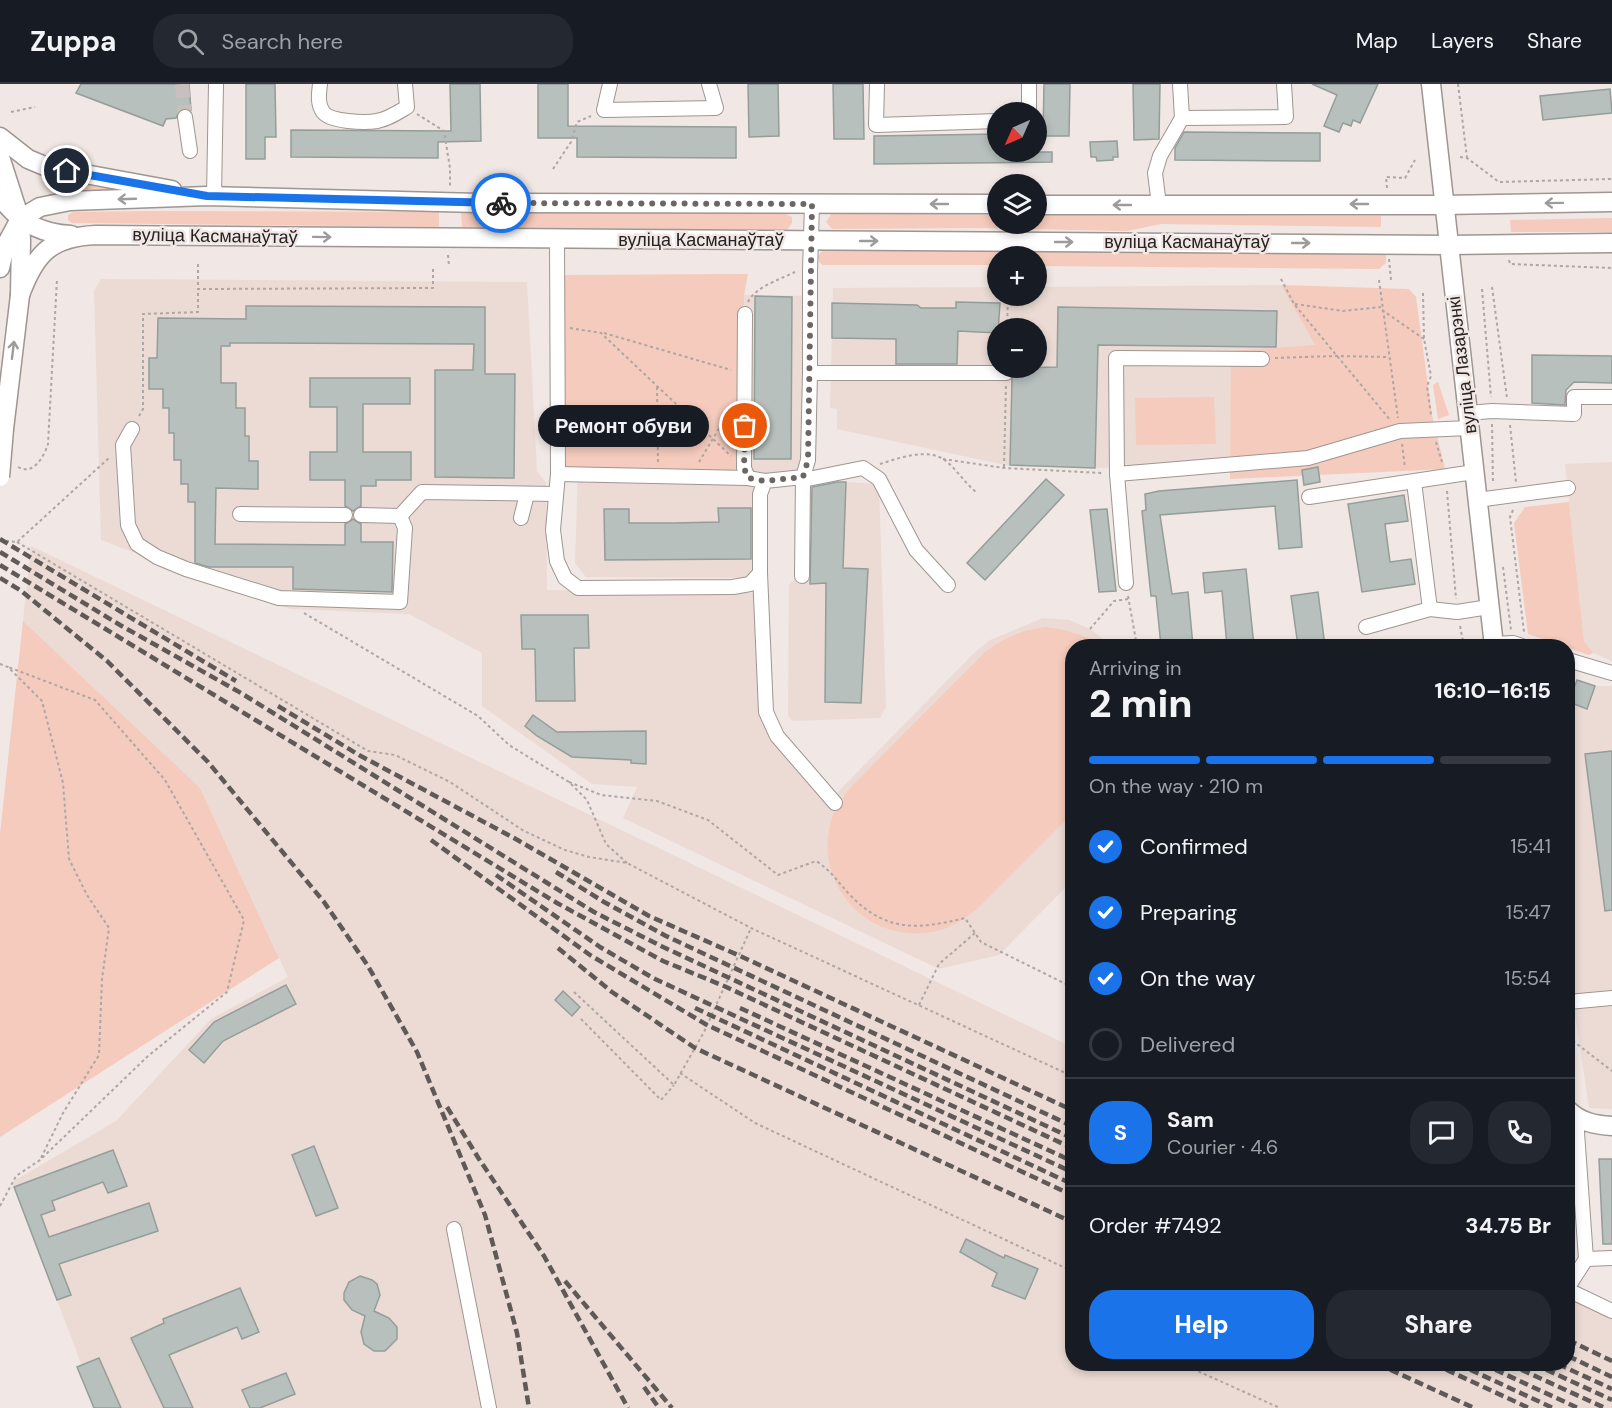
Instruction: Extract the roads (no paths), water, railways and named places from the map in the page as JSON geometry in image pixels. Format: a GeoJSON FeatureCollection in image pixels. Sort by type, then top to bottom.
{"type":"FeatureCollection","features":[{"type":"Feature","properties":{"kind":"main road","name":"вуліца Лазарэнкі"},"geometry":{"type":"LineString","coordinates":[[1431,84],[1474,472],[1485,499],[1489,607],[1493,639]]}},
{"type":"Feature","properties":{"kind":"main road","name":"вуліца Касманаўтаў"},"geometry":{"type":"LineString","coordinates":[[0,137],[28,159],[47,167],[210,196]]}},
{"type":"Feature","properties":{"kind":"main road"},"geometry":{"type":"LineString","coordinates":[[0,157],[20,219],[20,295],[0,477]]}},
{"type":"Feature","properties":{"kind":"main road","name":"вуліца Касманаўтаў"},"geometry":{"type":"LineString","coordinates":[[0,196],[20,219],[55,234],[77,236],[1448,245],[1612,243]]}},
{"type":"Feature","properties":{"kind":"main road","name":"вуліца Касманаўтаў"},"geometry":{"type":"LineString","coordinates":[[20,219],[40,207],[70,201],[210,196],[478,203],[987,204]]}},
{"type":"Feature","properties":{"kind":"main road"},"geometry":{"type":"LineString","coordinates":[[70,201],[54,209],[52,222],[56,227],[77,236]]}},
{"type":"Feature","properties":{"kind":"main road","name":"вуліца Касманаўтаў"},"geometry":{"type":"LineString","coordinates":[[1047,205],[1444,205],[1612,202]]}},
{"type":"Feature","properties":{"kind":"main road"},"geometry":{"type":"LineString","coordinates":[[0,268],[5,247],[20,219]]}},
{"type":"Feature","properties":{"kind":"main road","name":"вуліца Касманаўтаў"},"geometry":{"type":"LineString","coordinates":[[20,295],[29,269],[42,253],[56,242],[77,236]]}},
{"type":"Feature","properties":{"kind":"main road"},"geometry":{"type":"LineString","coordinates":[[1575,1115],[1599,1125],[1612,1126]]}},
{"type":"Feature","properties":{"kind":"street"},"geometry":{"type":"LineString","coordinates":[[210,196],[216,84]]}},
{"type":"Feature","properties":{"kind":"street"},"geometry":{"type":"LineString","coordinates":[[320,84],[320,105],[324,114],[333,120],[375,121],[391,116],[407,107],[405,84]]}},
{"type":"Feature","properties":{"kind":"street"},"geometry":{"type":"LineString","coordinates":[[610,84],[604,110],[716,108],[709,84]]}},
{"type":"Feature","properties":{"kind":"street"},"geometry":{"type":"LineString","coordinates":[[877,84],[876,125],[987,122]]}},
{"type":"Feature","properties":{"kind":"street"},"geometry":{"type":"LineString","coordinates":[[1029,84],[1029,102]]}},
{"type":"Feature","properties":{"kind":"street"},"geometry":{"type":"LineString","coordinates":[[1159,205],[1155,173],[1160,156],[1182,118],[1180,84]]}},
{"type":"Feature","properties":{"kind":"street"},"geometry":{"type":"LineString","coordinates":[[1182,118],[1286,117],[1284,84]]}},
{"type":"Feature","properties":{"kind":"street"},"geometry":{"type":"LineString","coordinates":[[185,117],[190,151]]}},
{"type":"Feature","properties":{"kind":"street"},"geometry":{"type":"LineString","coordinates":[[802,576],[803,479],[808,460],[812,204]]}},
{"type":"Feature","properties":{"kind":"street"},"geometry":{"type":"LineString","coordinates":[[557,240],[558,474],[553,530],[557,561],[565,578],[578,588],[733,587],[750,584],[760,573]]}},
{"type":"Feature","properties":{"kind":"street"},"geometry":{"type":"LineString","coordinates":[[745,314],[746,473]]}},
{"type":"Feature","properties":{"kind":"street"},"geometry":{"type":"LineString","coordinates":[[1126,583],[1117,474],[1116,358],[1262,359]]}},
{"type":"Feature","properties":{"kind":"street"},"geometry":{"type":"LineString","coordinates":[[810,373],[987,373]]}},
{"type":"Feature","properties":{"kind":"street"},"geometry":{"type":"LineString","coordinates":[[1117,474],[1308,458],[1400,431],[1468,421],[1492,411],[1574,414],[1574,396],[1612,396]]}},
{"type":"Feature","properties":{"kind":"street"},"geometry":{"type":"LineString","coordinates":[[132,429],[123,445],[128,525],[137,544],[157,557],[186,569],[279,598],[400,602],[405,528],[400,516]]}},
{"type":"Feature","properties":{"kind":"street"},"geometry":{"type":"LineString","coordinates":[[558,474],[690,477],[746,473],[765,481],[803,479],[863,468],[879,479],[916,550],[948,585]]}},
{"type":"Feature","properties":{"kind":"street"},"geometry":{"type":"LineString","coordinates":[[1309,497],[1474,472]]}},
{"type":"Feature","properties":{"kind":"street"},"geometry":{"type":"LineString","coordinates":[[765,481],[760,494],[760,573],[766,712],[777,736],[835,803]]}},
{"type":"Feature","properties":{"kind":"street"},"geometry":{"type":"LineString","coordinates":[[1411,482],[1430,609]]}},
{"type":"Feature","properties":{"kind":"street"},"geometry":{"type":"LineString","coordinates":[[1485,499],[1568,488]]}},
{"type":"Feature","properties":{"kind":"street"},"geometry":{"type":"LineString","coordinates":[[361,515],[400,516],[422,492],[555,494]]}},
{"type":"Feature","properties":{"kind":"street"},"geometry":{"type":"LineString","coordinates":[[521,518],[527,494]]}},
{"type":"Feature","properties":{"kind":"street"},"geometry":{"type":"LineString","coordinates":[[240,514],[345,515]]}},
{"type":"Feature","properties":{"kind":"street"},"geometry":{"type":"LineString","coordinates":[[1366,627],[1430,609],[1457,612],[1489,607]]}},
{"type":"Feature","properties":{"kind":"street"},"geometry":{"type":"LineString","coordinates":[[1575,662],[1612,673]]}},
{"type":"Feature","properties":{"kind":"street"},"geometry":{"type":"LineString","coordinates":[[1575,1001],[1612,998]]}},
{"type":"Feature","properties":{"kind":"street"},"geometry":{"type":"LineString","coordinates":[[1575,1145],[1586,1259],[1575,1277]]}},
{"type":"Feature","properties":{"kind":"street"},"geometry":{"type":"LineString","coordinates":[[454,1229],[489,1408]]}},
{"type":"Feature","properties":{"kind":"street"},"geometry":{"type":"LineString","coordinates":[[1586,1259],[1612,1258]]}},
{"type":"Feature","properties":{"kind":"street"},"geometry":{"type":"LineString","coordinates":[[1575,1292],[1612,1311]]}},
{"type":"Feature","properties":{"kind":"tunnel"},"geometry":{"type":"LineString","coordinates":[[182,84],[185,117]]}},
{"type":"Feature","properties":{"kind":"railway"},"geometry":{"type":"LineString","coordinates":[[0,539],[236,681]]}},
{"type":"Feature","properties":{"kind":"railway"},"geometry":{"type":"LineString","coordinates":[[0,552],[120,625],[241,693],[594,912],[661,946],[1065,1135]]}},
{"type":"Feature","properties":{"kind":"railway"},"geometry":{"type":"LineString","coordinates":[[0,565],[557,903],[663,961],[724,986],[1065,1145]]}},
{"type":"Feature","properties":{"kind":"railway"},"geometry":{"type":"LineString","coordinates":[[0,578],[20,590],[107,661],[208,762],[324,902],[368,966],[417,1052],[485,1215],[517,1333],[529,1408]]}},
{"type":"Feature","properties":{"kind":"railway"},"geometry":{"type":"LineString","coordinates":[[278,706],[359,755],[514,838],[649,916],[1065,1107]]}},
{"type":"Feature","properties":{"kind":"railway"},"geometry":{"type":"LineString","coordinates":[[431,840],[590,955],[707,1025],[1065,1192]]}},
{"type":"Feature","properties":{"kind":"railway"},"geometry":{"type":"LineString","coordinates":[[556,872],[666,936],[1065,1123]]}},
{"type":"Feature","properties":{"kind":"railway"},"geometry":{"type":"LineString","coordinates":[[496,875],[600,947],[653,978],[1065,1169]]}},
{"type":"Feature","properties":{"kind":"railway"},"geometry":{"type":"LineString","coordinates":[[558,948],[612,992],[695,1048],[1065,1219]]}},
{"type":"Feature","properties":{"kind":"railway"},"geometry":{"type":"LineString","coordinates":[[695,1008],[1065,1181]]}},
{"type":"Feature","properties":{"kind":"railway"},"geometry":{"type":"LineString","coordinates":[[740,1008],[1065,1158]]}},
{"type":"Feature","properties":{"kind":"railway"},"geometry":{"type":"LineString","coordinates":[[447,1107],[544,1256],[628,1408]]}},
{"type":"Feature","properties":{"kind":"railway"},"geometry":{"type":"LineString","coordinates":[[565,1281],[672,1408]]}},
{"type":"Feature","properties":{"kind":"railway"},"geometry":{"type":"LineString","coordinates":[[1575,1343],[1612,1361]]}},
{"type":"Feature","properties":{"kind":"railway"},"geometry":{"type":"LineString","coordinates":[[1575,1359],[1612,1377]]}},
{"type":"Feature","properties":{"kind":"railway"},"geometry":{"type":"LineString","coordinates":[[1393,1371],[1474,1408]]}},
{"type":"Feature","properties":{"kind":"railway"},"geometry":{"type":"LineString","coordinates":[[1449,1371],[1529,1408]]}},
{"type":"Feature","properties":{"kind":"railway"},"geometry":{"type":"LineString","coordinates":[[1473,1371],[1553,1408]]}},
{"type":"Feature","properties":{"kind":"railway"},"geometry":{"type":"LineString","coordinates":[[1498,1371],[1578,1408]]}},
{"type":"Feature","properties":{"kind":"railway"},"geometry":{"type":"LineString","coordinates":[[1524,1371],[1605,1408]]}},
{"type":"Feature","properties":{"kind":"railway"},"geometry":{"type":"LineString","coordinates":[[1549,1371],[1612,1400]]}},
{"type":"Feature","properties":{"kind":"railway"},"geometry":{"type":"LineString","coordinates":[[1573,1371],[1612,1389]]}},
{"type":"Feature","properties":{"kind":"railway"},"geometry":{"type":"LineString","coordinates":[[644,1387],[659,1408]]}},
{"type":"Feature","properties":{"kind":"place","name":"Ремонт обуви"},"geometry":{"type":"Point","coordinates":[745,426]}}]}
